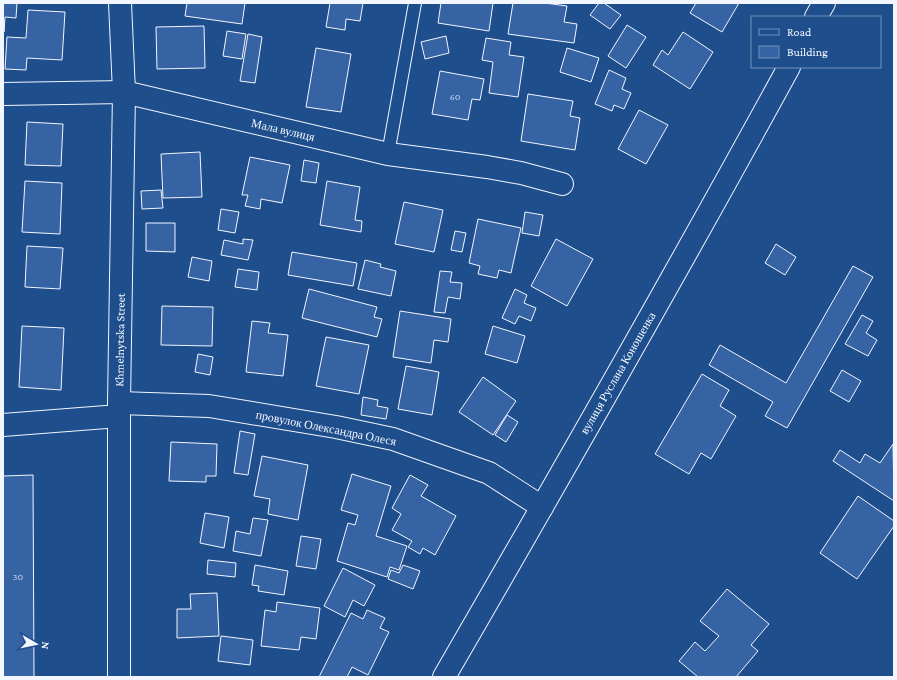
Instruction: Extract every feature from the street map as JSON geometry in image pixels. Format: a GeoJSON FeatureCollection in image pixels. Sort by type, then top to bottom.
{"type":"FeatureCollection","features":[{"type":"Feature","properties":{"kind":"street","name":"Khmelnytska Street"},"geometry":{"type":"LineString","coordinates":[[119,677],[119,409],[124,92],[120,3]]}},
{"type":"Feature","properties":{"kind":"street"},"geometry":{"type":"LineString","coordinates":[[817,16],[824,3]]}},
{"type":"Feature","properties":{"kind":"street","name":"вулиця Руслана Коношенка"},"geometry":{"type":"LineString","coordinates":[[444,677],[700,230],[788,68]]}},
{"type":"Feature","properties":{"kind":"street","name":"Мала вулиця"},"geometry":{"type":"LineString","coordinates":[[3,94],[124,92],[388,154],[487,167],[521,173],[562,184]]}},
{"type":"Feature","properties":{"kind":"street","name":"провулок Олександра Олеся"},"geometry":{"type":"LineString","coordinates":[[3,425],[119,409],[209,406],[393,439],[489,473],[542,507]]}},
{"type":"Feature","properties":{"kind":"lane"},"geometry":{"type":"LineString","coordinates":[[388,154],[415,3]]}},
{"type":"Feature","properties":{"kind":"building"},"geometry":{"type":"Polygon","coordinates":[[[3,3],[17,3],[16,18],[5,17],[4,32],[3,3]]]}},
{"type":"Feature","properties":{"kind":"building"},"geometry":{"type":"Polygon","coordinates":[[[187,3],[245,3],[242,24],[185,16],[187,3]]]}},
{"type":"Feature","properties":{"kind":"building"},"geometry":{"type":"Polygon","coordinates":[[[330,3],[363,3],[360,21],[346,19],[345,30],[326,27],[330,3]]]}},
{"type":"Feature","properties":{"kind":"building"},"geometry":{"type":"Polygon","coordinates":[[[441,3],[493,3],[489,31],[438,23],[441,3]]]}},
{"type":"Feature","properties":{"kind":"building"},"geometry":{"type":"Polygon","coordinates":[[[513,3],[545,3],[567,6],[564,22],[577,24],[574,43],[508,34],[513,3]]]}},
{"type":"Feature","properties":{"kind":"building"},"geometry":{"type":"Polygon","coordinates":[[[599,3],[604,3],[621,15],[610,29],[590,15],[599,3]]]}},
{"type":"Feature","properties":{"kind":"building"},"geometry":{"type":"Polygon","coordinates":[[[696,3],[739,3],[722,32],[690,13],[696,3]]]}},
{"type":"Feature","properties":{"kind":"building"},"geometry":{"type":"Polygon","coordinates":[[[28,10],[65,12],[62,60],[27,58],[26,70],[5,69],[7,37],[26,38],[28,10]]]}},
{"type":"Feature","properties":{"kind":"building"},"geometry":{"type":"Polygon","coordinates":[[[627,25],[646,37],[626,68],[608,56],[627,25]]]}},
{"type":"Feature","properties":{"kind":"building"},"geometry":{"type":"Polygon","coordinates":[[[204,26],[205,68],[157,69],[156,27],[204,26]]]}},
{"type":"Feature","properties":{"kind":"building"},"geometry":{"type":"Polygon","coordinates":[[[227,31],[246,34],[242,59],[223,56],[227,31]]]}},
{"type":"Feature","properties":{"kind":"building"},"geometry":{"type":"Polygon","coordinates":[[[683,32],[713,52],[690,89],[653,65],[662,50],[668,55],[683,32]]]}},
{"type":"Feature","properties":{"kind":"building"},"geometry":{"type":"Polygon","coordinates":[[[248,34],[262,37],[255,83],[240,81],[248,34]]]}},
{"type":"Feature","properties":{"kind":"building"},"geometry":{"type":"Polygon","coordinates":[[[446,36],[449,53],[425,59],[421,42],[446,36]]]}},
{"type":"Feature","properties":{"kind":"building"},"geometry":{"type":"Polygon","coordinates":[[[486,38],[511,42],[509,55],[524,57],[518,97],[489,93],[493,62],[482,60],[486,38]]]}},
{"type":"Feature","properties":{"kind":"building"},"geometry":{"type":"Polygon","coordinates":[[[316,48],[351,54],[341,112],[306,107],[316,48]]]}},
{"type":"Feature","properties":{"kind":"building"},"geometry":{"type":"Polygon","coordinates":[[[567,48],[599,58],[591,82],[560,72],[567,48]]]}},
{"type":"Feature","properties":{"kind":"building"},"geometry":{"type":"Polygon","coordinates":[[[609,70],[626,78],[622,89],[631,93],[624,109],[614,105],[612,111],[595,104],[609,70]]]}},
{"type":"Feature","properties":{"kind":"building"},"geometry":{"type":"Polygon","coordinates":[[[440,71],[484,79],[480,100],[472,99],[468,120],[432,114],[440,71]]]}},
{"type":"Feature","properties":{"kind":"building"},"geometry":{"type":"Polygon","coordinates":[[[528,94],[573,101],[570,116],[580,118],[575,150],[521,141],[528,94]]]}},
{"type":"Feature","properties":{"kind":"building"},"geometry":{"type":"Polygon","coordinates":[[[639,110],[668,125],[646,164],[618,149],[639,110]]]}},
{"type":"Feature","properties":{"kind":"building"},"geometry":{"type":"Polygon","coordinates":[[[27,122],[63,124],[61,166],[25,165],[27,122]]]}},
{"type":"Feature","properties":{"kind":"building"},"geometry":{"type":"Polygon","coordinates":[[[200,152],[202,197],[163,198],[161,154],[200,152]]]}},
{"type":"Feature","properties":{"kind":"building"},"geometry":{"type":"Polygon","coordinates":[[[250,157],[290,165],[282,203],[261,199],[260,209],[245,206],[248,195],[242,195],[250,157]]]}},
{"type":"Feature","properties":{"kind":"building"},"geometry":{"type":"Polygon","coordinates":[[[304,160],[319,163],[316,183],[301,181],[304,160]]]}},
{"type":"Feature","properties":{"kind":"building"},"geometry":{"type":"Polygon","coordinates":[[[25,181],[62,183],[60,234],[22,232],[25,181]]]}},
{"type":"Feature","properties":{"kind":"building"},"geometry":{"type":"Polygon","coordinates":[[[327,181],[360,187],[355,220],[362,221],[361,232],[320,225],[327,181]]]}},
{"type":"Feature","properties":{"kind":"building"},"geometry":{"type":"Polygon","coordinates":[[[161,190],[163,208],[142,209],[141,191],[161,190]]]}},
{"type":"Feature","properties":{"kind":"building"},"geometry":{"type":"Polygon","coordinates":[[[404,202],[443,210],[434,252],[395,244],[404,202]]]}},
{"type":"Feature","properties":{"kind":"building"},"geometry":{"type":"Polygon","coordinates":[[[221,209],[239,212],[235,233],[218,230],[221,209]]]}},
{"type":"Feature","properties":{"kind":"building"},"geometry":{"type":"Polygon","coordinates":[[[525,212],[543,215],[539,236],[522,233],[525,212]]]}},
{"type":"Feature","properties":{"kind":"building"},"geometry":{"type":"Polygon","coordinates":[[[478,219],[521,228],[511,273],[499,270],[497,278],[478,274],[480,266],[469,263],[478,219]]]}},
{"type":"Feature","properties":{"kind":"building"},"geometry":{"type":"Polygon","coordinates":[[[146,223],[175,223],[175,252],[146,251],[146,223]]]}},
{"type":"Feature","properties":{"kind":"building"},"geometry":{"type":"Polygon","coordinates":[[[455,231],[466,233],[462,252],[451,250],[455,231]]]}},
{"type":"Feature","properties":{"kind":"building"},"geometry":{"type":"Polygon","coordinates":[[[243,239],[253,240],[248,260],[221,255],[224,240],[243,244],[243,239]]]}},
{"type":"Feature","properties":{"kind":"building"},"geometry":{"type":"Polygon","coordinates":[[[556,239],[593,259],[567,306],[531,286],[556,239]]]}},
{"type":"Feature","properties":{"kind":"building"},"geometry":{"type":"Polygon","coordinates":[[[776,244],[796,257],[785,275],[765,263],[776,244]]]}},
{"type":"Feature","properties":{"kind":"building"},"geometry":{"type":"Polygon","coordinates":[[[27,246],[63,248],[60,289],[25,287],[27,246]]]}},
{"type":"Feature","properties":{"kind":"building"},"geometry":{"type":"Polygon","coordinates":[[[292,252],[357,263],[353,286],[288,275],[292,252]]]}},
{"type":"Feature","properties":{"kind":"building"},"geometry":{"type":"Polygon","coordinates":[[[192,257],[212,261],[209,281],[188,277],[192,257]]]}},
{"type":"Feature","properties":{"kind":"building"},"geometry":{"type":"Polygon","coordinates":[[[365,260],[381,264],[380,267],[396,271],[391,296],[358,289],[365,260]]]}},
{"type":"Feature","properties":{"kind":"building"},"geometry":{"type":"Polygon","coordinates":[[[853,266],[873,277],[787,428],[765,416],[773,402],[709,365],[720,345],[786,383],[853,266]]]}},
{"type":"Feature","properties":{"kind":"building"},"geometry":{"type":"Polygon","coordinates":[[[238,269],[259,272],[257,290],[235,287],[238,269]]]}},
{"type":"Feature","properties":{"kind":"building"},"geometry":{"type":"Polygon","coordinates":[[[440,271],[452,272],[450,282],[462,283],[460,299],[448,297],[445,313],[434,312],[440,271]]]}},
{"type":"Feature","properties":{"kind":"building"},"geometry":{"type":"Polygon","coordinates":[[[309,289],[377,307],[374,317],[382,319],[377,337],[302,318],[309,289]]]}},
{"type":"Feature","properties":{"kind":"building"},"geometry":{"type":"Polygon","coordinates":[[[515,289],[527,295],[524,303],[536,308],[531,321],[519,316],[515,324],[502,318],[515,289]]]}},
{"type":"Feature","properties":{"kind":"building"},"geometry":{"type":"Polygon","coordinates":[[[162,306],[213,307],[212,346],[161,345],[162,306]]]}},
{"type":"Feature","properties":{"kind":"building"},"geometry":{"type":"Polygon","coordinates":[[[400,311],[451,319],[448,342],[434,340],[431,363],[393,357],[400,311]]]}},
{"type":"Feature","properties":{"kind":"building"},"geometry":{"type":"Polygon","coordinates":[[[862,315],[873,321],[866,333],[877,340],[868,356],[845,344],[862,315]]]}},
{"type":"Feature","properties":{"kind":"building"},"geometry":{"type":"Polygon","coordinates":[[[252,321],[270,323],[268,333],[288,335],[283,376],[246,372],[252,321]]]}},
{"type":"Feature","properties":{"kind":"building"},"geometry":{"type":"Polygon","coordinates":[[[22,326],[64,328],[61,390],[19,387],[22,326]]]}},
{"type":"Feature","properties":{"kind":"building"},"geometry":{"type":"Polygon","coordinates":[[[493,326],[525,336],[517,363],[485,354],[493,326]]]}},
{"type":"Feature","properties":{"kind":"building"},"geometry":{"type":"Polygon","coordinates":[[[326,337],[369,345],[359,394],[316,386],[326,337]]]}},
{"type":"Feature","properties":{"kind":"building"},"geometry":{"type":"Polygon","coordinates":[[[198,354],[213,357],[210,375],[195,372],[198,354]]]}},
{"type":"Feature","properties":{"kind":"building"},"geometry":{"type":"Polygon","coordinates":[[[406,366],[439,372],[432,415],[398,409],[406,366]]]}},
{"type":"Feature","properties":{"kind":"building"},"geometry":{"type":"Polygon","coordinates":[[[842,370],[861,381],[849,402],[830,391],[842,370]]]}},
{"type":"Feature","properties":{"kind":"building"},"geometry":{"type":"Polygon","coordinates":[[[702,374],[729,390],[720,406],[736,416],[711,459],[701,453],[689,474],[655,454],[702,374]]]}},
{"type":"Feature","properties":{"kind":"building"},"geometry":{"type":"Polygon","coordinates":[[[483,377],[516,401],[493,435],[459,412],[483,377]]]}},
{"type":"Feature","properties":{"kind":"building"},"geometry":{"type":"Polygon","coordinates":[[[363,397],[378,400],[377,406],[388,408],[386,419],[361,415],[363,397]]]}},
{"type":"Feature","properties":{"kind":"building"},"geometry":{"type":"Polygon","coordinates":[[[507,415],[518,422],[506,442],[495,435],[507,415]]]}},
{"type":"Feature","properties":{"kind":"building"},"geometry":{"type":"Polygon","coordinates":[[[240,431],[255,434],[248,475],[234,473],[240,431]]]}},
{"type":"Feature","properties":{"kind":"building"},"geometry":{"type":"Polygon","coordinates":[[[171,442],[217,444],[216,476],[206,476],[206,482],[169,481],[171,442]]]}},
{"type":"Feature","properties":{"kind":"building"},"geometry":{"type":"Polygon","coordinates":[[[893,444],[894,501],[833,461],[840,450],[860,463],[865,454],[880,463],[893,444]]]}},
{"type":"Feature","properties":{"kind":"building"},"geometry":{"type":"Polygon","coordinates":[[[262,456],[308,465],[298,520],[268,514],[270,499],[254,496],[262,456]]]}},
{"type":"Feature","properties":{"kind":"building"},"geometry":{"type":"Polygon","coordinates":[[[352,474],[391,486],[376,536],[407,546],[399,570],[390,567],[387,577],[337,561],[348,523],[355,525],[358,515],[341,510],[352,474]]]}},
{"type":"Feature","properties":{"kind":"building"},"geometry":{"type":"Polygon","coordinates":[[[33,475],[34,677],[3,677],[3,476],[33,475]]]}},
{"type":"Feature","properties":{"kind":"building"},"geometry":{"type":"Polygon","coordinates":[[[410,475],[428,485],[421,496],[456,516],[435,555],[423,548],[420,554],[408,547],[412,541],[392,530],[401,514],[392,508],[410,475]]]}},
{"type":"Feature","properties":{"kind":"building"},"geometry":{"type":"Polygon","coordinates":[[[858,496],[894,521],[894,526],[857,579],[820,553],[858,496]]]}},
{"type":"Feature","properties":{"kind":"building"},"geometry":{"type":"Polygon","coordinates":[[[205,513],[229,517],[224,548],[200,543],[205,513]]]}},
{"type":"Feature","properties":{"kind":"building"},"geometry":{"type":"Polygon","coordinates":[[[253,518],[268,520],[261,556],[233,551],[236,531],[250,534],[253,518]]]}},
{"type":"Feature","properties":{"kind":"building"},"geometry":{"type":"Polygon","coordinates":[[[301,536],[321,539],[316,569],[296,566],[301,536]]]}},
{"type":"Feature","properties":{"kind":"building"},"geometry":{"type":"Polygon","coordinates":[[[208,560],[236,563],[235,577],[207,574],[208,560]]]}},
{"type":"Feature","properties":{"kind":"building"},"geometry":{"type":"Polygon","coordinates":[[[255,565],[288,571],[284,595],[258,591],[259,586],[252,585],[255,565]]]}},
{"type":"Feature","properties":{"kind":"building"},"geometry":{"type":"Polygon","coordinates":[[[403,565],[420,571],[413,589],[388,579],[391,570],[399,573],[403,565]]]}},
{"type":"Feature","properties":{"kind":"building"},"geometry":{"type":"Polygon","coordinates":[[[343,568],[375,585],[364,606],[353,600],[345,617],[324,606],[343,568]]]}},
{"type":"Feature","properties":{"kind":"building"},"geometry":{"type":"Polygon","coordinates":[[[727,589],[769,624],[751,645],[758,651],[736,677],[698,677],[679,661],[695,642],[705,651],[719,636],[700,621],[727,589]]]}},
{"type":"Feature","properties":{"kind":"building"},"geometry":{"type":"Polygon","coordinates":[[[217,593],[219,636],[177,638],[177,609],[191,609],[190,594],[217,593]]]}},
{"type":"Feature","properties":{"kind":"building"},"geometry":{"type":"Polygon","coordinates":[[[277,602],[320,608],[316,639],[301,637],[299,650],[261,646],[265,610],[276,612],[277,602]]]}},
{"type":"Feature","properties":{"kind":"building"},"geometry":{"type":"Polygon","coordinates":[[[367,610],[385,618],[380,628],[389,632],[368,675],[352,667],[347,677],[319,677],[351,613],[363,619],[367,610]]]}},
{"type":"Feature","properties":{"kind":"building"},"geometry":{"type":"Polygon","coordinates":[[[221,636],[253,640],[250,665],[218,661],[221,636]]]}}]}
